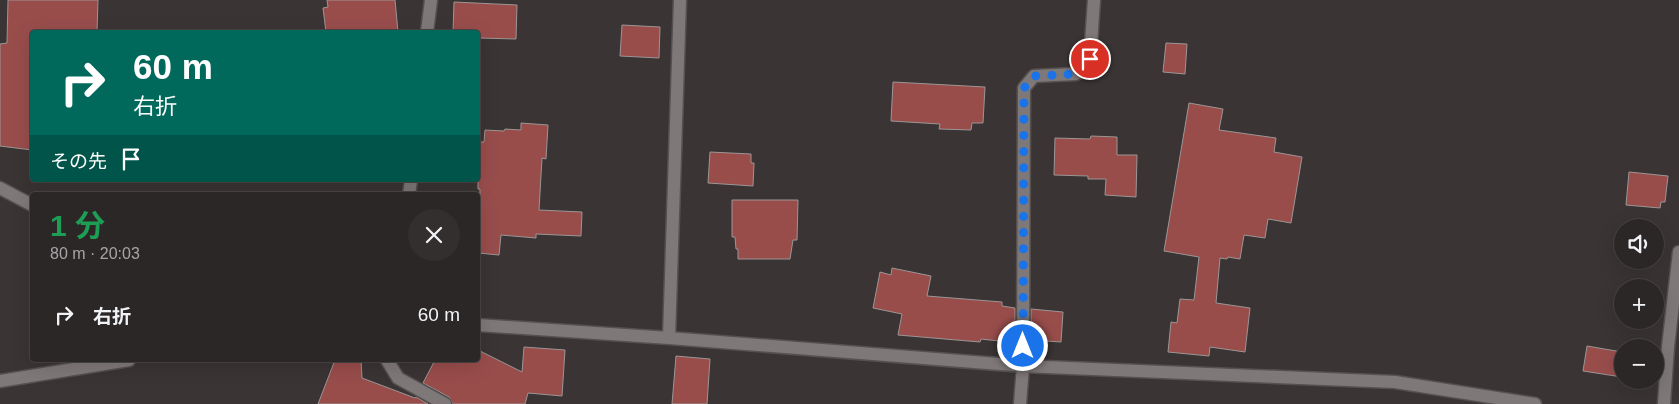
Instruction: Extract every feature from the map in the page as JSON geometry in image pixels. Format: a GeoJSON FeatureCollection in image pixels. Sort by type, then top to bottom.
{"type":"FeatureCollection","features":[{"type":"Feature","properties":{"kind":"street"},"geometry":{"type":"LineString","coordinates":[[426,30],[431,0]]}},
{"type":"Feature","properties":{"kind":"street"},"geometry":{"type":"LineString","coordinates":[[669,338],[680,0]]}},
{"type":"Feature","properties":{"kind":"street"},"geometry":{"type":"LineString","coordinates":[[1020,404],[1023,366],[1024,88],[1034,76],[1076,74],[1084,70],[1090,59],[1094,0]]}},
{"type":"Feature","properties":{"kind":"street"},"geometry":{"type":"LineString","coordinates":[[0,188],[30,204]]}},
{"type":"Feature","properties":{"kind":"street"},"geometry":{"type":"LineString","coordinates":[[1664,404],[1668,347],[1679,252]]}},
{"type":"Feature","properties":{"kind":"street"},"geometry":{"type":"LineString","coordinates":[[480,325],[1023,366],[1395,382],[1501,402],[1535,404]]}},
{"type":"Feature","properties":{"kind":"street"},"geometry":{"type":"LineString","coordinates":[[0,381],[117,362]]}},
{"type":"Feature","properties":{"kind":"street"},"geometry":{"type":"LineString","coordinates":[[388,362],[398,378],[445,404]]}},
{"type":"Feature","properties":{"kind":"building"},"geometry":{"type":"Polygon","coordinates":[[[8,0],[98,0],[97,30],[30,30],[30,150],[0,146],[0,44],[7,43],[8,0]]]}},
{"type":"Feature","properties":{"kind":"building"},"geometry":{"type":"Polygon","coordinates":[[[327,0],[395,0],[398,30],[326,30],[323,8],[328,7],[327,0]]]}},
{"type":"Feature","properties":{"kind":"building"},"geometry":{"type":"Polygon","coordinates":[[[454,2],[517,5],[516,39],[480,38],[480,30],[453,30],[454,2]]]}},
{"type":"Feature","properties":{"kind":"building"},"geometry":{"type":"Polygon","coordinates":[[[622,25],[660,27],[659,58],[620,56],[622,25]]]}},
{"type":"Feature","properties":{"kind":"building"},"geometry":{"type":"Polygon","coordinates":[[[1166,43],[1187,44],[1185,74],[1163,72],[1166,43]]]}},
{"type":"Feature","properties":{"kind":"building"},"geometry":{"type":"Polygon","coordinates":[[[893,82],[985,87],[983,123],[972,123],[971,130],[939,129],[940,124],[891,121],[893,82]]]}},
{"type":"Feature","properties":{"kind":"building"},"geometry":{"type":"Polygon","coordinates":[[[1189,103],[1223,109],[1219,130],[1276,138],[1274,152],[1302,157],[1291,223],[1268,219],[1265,238],[1244,235],[1240,259],[1220,258],[1216,303],[1250,308],[1245,352],[1210,347],[1209,356],[1168,352],[1171,322],[1177,323],[1180,299],[1194,300],[1199,257],[1164,251],[1189,103]]]}},
{"type":"Feature","properties":{"kind":"building"},"geometry":{"type":"Polygon","coordinates":[[[521,123],[548,125],[546,159],[542,158],[539,210],[582,212],[581,236],[536,234],[536,238],[501,235],[499,255],[480,253],[480,189],[478,189],[478,182],[480,182],[480,142],[484,142],[485,130],[521,130],[521,123]]]}},
{"type":"Feature","properties":{"kind":"building"},"geometry":{"type":"Polygon","coordinates":[[[1091,136],[1117,137],[1117,155],[1137,155],[1136,197],[1105,195],[1106,179],[1088,179],[1088,176],[1054,175],[1055,138],[1090,139],[1091,136]]]}},
{"type":"Feature","properties":{"kind":"building"},"geometry":{"type":"Polygon","coordinates":[[[710,152],[751,154],[751,163],[754,163],[753,186],[708,183],[710,152]]]}},
{"type":"Feature","properties":{"kind":"building"},"geometry":{"type":"Polygon","coordinates":[[[1629,172],[1668,176],[1665,202],[1661,202],[1660,208],[1626,205],[1629,172]]]}},
{"type":"Feature","properties":{"kind":"building"},"geometry":{"type":"Polygon","coordinates":[[[732,200],[798,200],[797,240],[793,240],[790,259],[738,259],[735,237],[732,237],[732,200]]]}},
{"type":"Feature","properties":{"kind":"building"},"geometry":{"type":"Polygon","coordinates":[[[892,268],[931,276],[927,296],[1002,302],[1002,306],[1015,308],[1015,338],[1000,337],[999,341],[981,339],[980,342],[898,335],[902,314],[873,308],[880,272],[891,275],[892,268]]]}},
{"type":"Feature","properties":{"kind":"building"},"geometry":{"type":"Polygon","coordinates":[[[1031,309],[1063,312],[1061,342],[1031,340],[1031,309]]]}},
{"type":"Feature","properties":{"kind":"building"},"geometry":{"type":"Polygon","coordinates":[[[1587,346],[1614,351],[1614,376],[1583,371],[1587,346]]]}},
{"type":"Feature","properties":{"kind":"building"},"geometry":{"type":"Polygon","coordinates":[[[524,347],[565,350],[562,396],[528,393],[525,404],[453,404],[449,397],[423,383],[434,362],[480,362],[480,351],[522,372],[524,347]]]}},
{"type":"Feature","properties":{"kind":"building"},"geometry":{"type":"Polygon","coordinates":[[[676,356],[710,359],[707,404],[672,404],[676,356]]]}},
{"type":"Feature","properties":{"kind":"building"},"geometry":{"type":"Polygon","coordinates":[[[334,362],[361,362],[362,378],[416,397],[428,404],[318,404],[334,362]]]}},
{"type":"Feature","properties":{"kind":"route"},"geometry":{"type":"LineString","coordinates":[[1023,346],[1024,88],[1034,76],[1076,74],[1084,70],[1090,59]]}}]}
